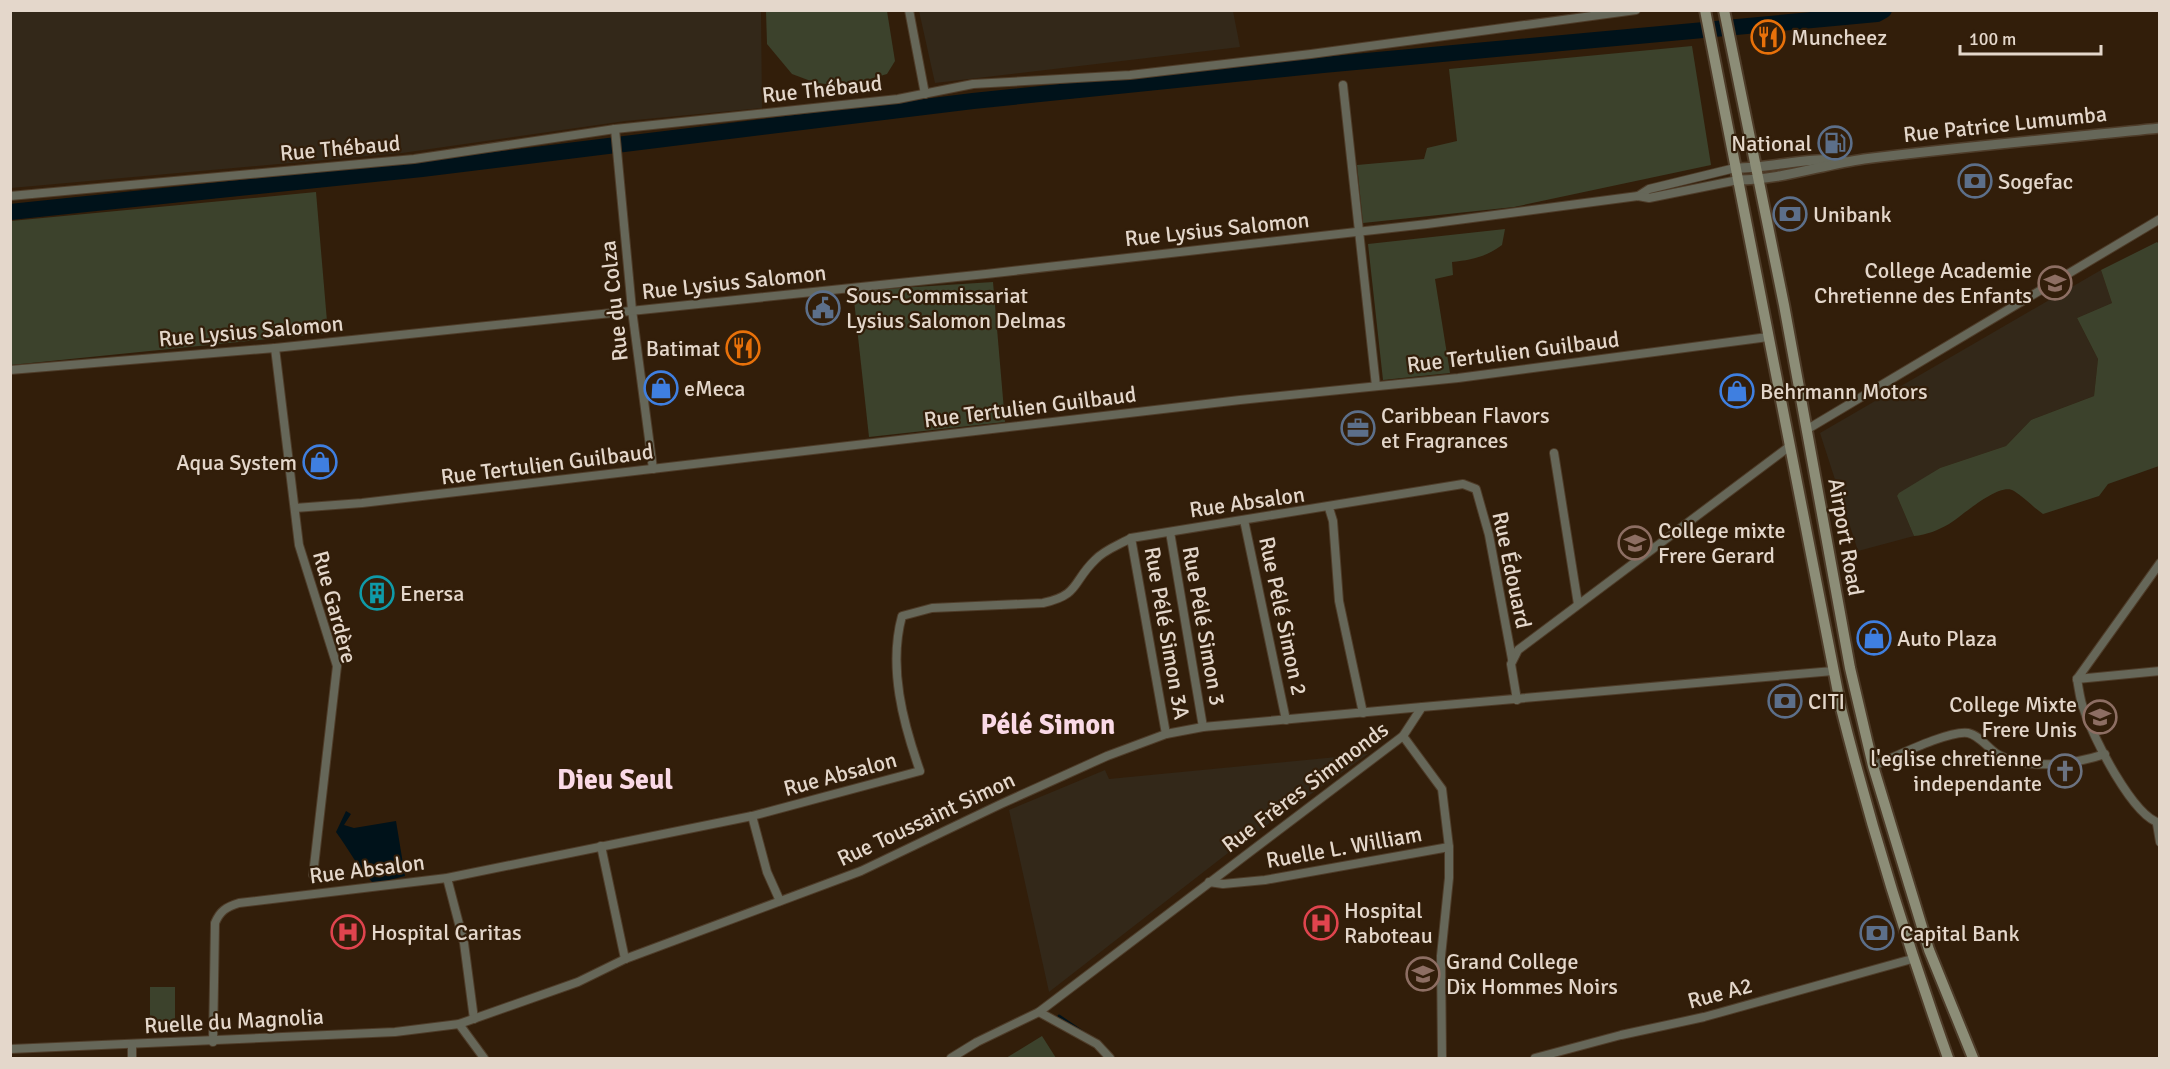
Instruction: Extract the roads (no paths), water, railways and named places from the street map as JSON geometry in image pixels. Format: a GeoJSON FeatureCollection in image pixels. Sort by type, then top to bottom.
{"type":"FeatureCollection","features":[{"type":"Feature","properties":{"kind":"main road","name":"Airport Road"},"geometry":{"type":"LineString","coordinates":[[1705,10],[1833,671],[1862,789],[1912,959],[1948,1059]]}},
{"type":"Feature","properties":{"kind":"main road","name":"Airport Road"},"geometry":{"type":"LineString","coordinates":[[1724,10],[1759,180],[1850,668],[1873,766],[1929,950],[1973,1059]]}},
{"type":"Feature","properties":{"kind":"main road"},"geometry":{"type":"LineString","coordinates":[[1833,671],[1850,668]]}},
{"type":"Feature","properties":{"kind":"street"},"geometry":{"type":"LineString","coordinates":[[909,10],[925,94]]}},
{"type":"Feature","properties":{"kind":"street","name":"Rue Thébaud"},"geometry":{"type":"LineString","coordinates":[[10,196],[414,159],[615,131],[925,94],[973,84],[1130,75],[1311,54],[1636,10]]}},
{"type":"Feature","properties":{"kind":"street"},"geometry":{"type":"LineString","coordinates":[[1343,85],[1376,386]]}},
{"type":"Feature","properties":{"kind":"street","name":"Rue Patrice Lumumba"},"geometry":{"type":"LineString","coordinates":[[1738,180],[1759,180],[1854,160],[2160,128]]}},
{"type":"Feature","properties":{"kind":"street","name":"Rue du Colza"},"geometry":{"type":"LineString","coordinates":[[615,131],[632,310],[653,469]]}},
{"type":"Feature","properties":{"kind":"street","name":"Rue Patrice Lumumba"},"geometry":{"type":"LineString","coordinates":[[1735,168],[1756,168],[1817,158],[1854,160]]}},
{"type":"Feature","properties":{"kind":"street","name":"Rue Lysius Salomon"},"geometry":{"type":"LineString","coordinates":[[1638,196],[1648,189],[1735,168]]}},
{"type":"Feature","properties":{"kind":"street","name":"Rue Lysius Salomon"},"geometry":{"type":"LineString","coordinates":[[10,370],[275,348],[1358,232],[1638,196],[1649,198],[1738,180]]}},
{"type":"Feature","properties":{"kind":"street"},"geometry":{"type":"LineString","coordinates":[[1806,430],[2160,219]]}},
{"type":"Feature","properties":{"kind":"street","name":"Rue Tertulien Guilbaud"},"geometry":{"type":"LineString","coordinates":[[295,508],[362,503],[1593,361],[1768,337]]}},
{"type":"Feature","properties":{"kind":"street","name":"Rue Gardère"},"geometry":{"type":"LineString","coordinates":[[275,348],[299,545],[337,666],[313,875]]}},
{"type":"Feature","properties":{"kind":"street"},"geometry":{"type":"LineString","coordinates":[[1512,659],[1518,650],[1578,604],[1790,446]]}},
{"type":"Feature","properties":{"kind":"street"},"geometry":{"type":"LineString","coordinates":[[1554,453],[1578,604]]}},
{"type":"Feature","properties":{"kind":"street","name":"Rue Absalon"},"geometry":{"type":"LineString","coordinates":[[213,1042],[215,923],[219,913],[228,907],[238,903],[380,884],[447,878],[752,816],[920,771],[910,742],[897,680],[898,632],[902,616],[932,608],[1043,603],[1059,599],[1070,593],[1100,555],[1131,538],[1329,508],[1463,484],[1476,489]]}},
{"type":"Feature","properties":{"kind":"street","name":"Rue Édouard"},"geometry":{"type":"LineString","coordinates":[[1476,489],[1489,535],[1512,659],[1517,700]]}},
{"type":"Feature","properties":{"kind":"street"},"geometry":{"type":"LineString","coordinates":[[1329,508],[1333,520],[1339,601],[1363,713]]}},
{"type":"Feature","properties":{"kind":"street","name":"Rue Pélé Simon 2"},"geometry":{"type":"LineString","coordinates":[[1244,520],[1286,720]]}},
{"type":"Feature","properties":{"kind":"street","name":"Rue Pélé Simon 3"},"geometry":{"type":"LineString","coordinates":[[1170,532],[1203,727]]}},
{"type":"Feature","properties":{"kind":"street","name":"Rue Pélé Simon 3A"},"geometry":{"type":"LineString","coordinates":[[1131,538],[1166,734]]}},
{"type":"Feature","properties":{"kind":"street"},"geometry":{"type":"LineString","coordinates":[[2160,563],[2077,679],[2083,709],[2105,754],[2142,812],[2158,824],[2160,842]]}},
{"type":"Feature","properties":{"kind":"street"},"geometry":{"type":"LineString","coordinates":[[1422,707],[1833,671]]}},
{"type":"Feature","properties":{"kind":"street"},"geometry":{"type":"LineString","coordinates":[[2077,679],[2160,671]]}},
{"type":"Feature","properties":{"kind":"street","name":"Rue Toussaint Simon"},"geometry":{"type":"LineString","coordinates":[[459,1024],[578,982],[625,959],[861,872],[1107,756],[1166,734],[1203,727],[1422,707]]}},
{"type":"Feature","properties":{"kind":"street","name":"Rue Frères Simmonds"},"geometry":{"type":"LineString","coordinates":[[951,1059],[977,1042],[1040,1012],[1403,736],[1422,707]]}},
{"type":"Feature","properties":{"kind":"street"},"geometry":{"type":"LineString","coordinates":[[1873,766],[1951,734],[1969,733],[2006,759],[2048,765],[2079,763],[2105,754]]}},
{"type":"Feature","properties":{"kind":"street"},"geometry":{"type":"LineString","coordinates":[[1403,736],[1442,789],[1449,847],[1449,878],[1441,956],[1442,1059]]}},
{"type":"Feature","properties":{"kind":"street"},"geometry":{"type":"LineString","coordinates":[[752,816],[767,872],[780,901]]}},
{"type":"Feature","properties":{"kind":"street"},"geometry":{"type":"LineString","coordinates":[[601,846],[625,959]]}},
{"type":"Feature","properties":{"kind":"street","name":"Ruelle L. William"},"geometry":{"type":"LineString","coordinates":[[1209,882],[1223,884],[1264,880],[1449,847]]}},
{"type":"Feature","properties":{"kind":"street"},"geometry":{"type":"LineString","coordinates":[[447,878],[464,943],[474,1019]]}},
{"type":"Feature","properties":{"kind":"street","name":"Rue A2"},"geometry":{"type":"LineString","coordinates":[[1535,1059],[1621,1035],[1704,1017],[1912,959]]}},
{"type":"Feature","properties":{"kind":"street"},"geometry":{"type":"LineString","coordinates":[[1040,1012],[1097,1044],[1110,1059]]}},
{"type":"Feature","properties":{"kind":"street"},"geometry":{"type":"LineString","coordinates":[[459,1024],[484,1059]]}},
{"type":"Feature","properties":{"kind":"street","name":"Ruelle du Magnolia"},"geometry":{"type":"LineString","coordinates":[[10,1049],[213,1042],[395,1032],[459,1024]]}},
{"type":"Feature","properties":{"kind":"street"},"geometry":{"type":"LineString","coordinates":[[132,1044],[132,1059]]}},
{"type":"Feature","properties":{"kind":"waterway"},"geometry":{"type":"LineString","coordinates":[[10,212],[422,169],[973,101],[1323,65],[1877,14],[1884,10]]}},
{"type":"Feature","properties":{"kind":"waterway"},"geometry":{"type":"LineString","coordinates":[[1059,1016],[1084,1033]]}},
{"type":"Feature","properties":{"kind":"place","name":"Muncheez"},"geometry":{"type":"Point","coordinates":[1768,37]}},
{"type":"Feature","properties":{"kind":"place","name":"National"},"geometry":{"type":"Point","coordinates":[1835,143]}},
{"type":"Feature","properties":{"kind":"place","name":"Sogefac"},"geometry":{"type":"Point","coordinates":[1975,181]}},
{"type":"Feature","properties":{"kind":"place","name":"Unibank"},"geometry":{"type":"Point","coordinates":[1790,214]}},
{"type":"Feature","properties":{"kind":"place","name":"College Academie Chretienne des Enfants"},"geometry":{"type":"Point","coordinates":[2055,283]}},
{"type":"Feature","properties":{"kind":"place","name":"Sous-Commissariat Lysius Salomon Delmas"},"geometry":{"type":"Point","coordinates":[823,308]}},
{"type":"Feature","properties":{"kind":"place","name":"Batimat"},"geometry":{"type":"Point","coordinates":[743,348]}},
{"type":"Feature","properties":{"kind":"place","name":"eMeca"},"geometry":{"type":"Point","coordinates":[661,388]}},
{"type":"Feature","properties":{"kind":"place","name":"Behrmann Motors"},"geometry":{"type":"Point","coordinates":[1737,391]}},
{"type":"Feature","properties":{"kind":"place","name":"Caribbean Flavors et Fragrances"},"geometry":{"type":"Point","coordinates":[1358,428]}},
{"type":"Feature","properties":{"kind":"place","name":"Aqua System"},"geometry":{"type":"Point","coordinates":[320,462]}},
{"type":"Feature","properties":{"kind":"place","name":"College mixte Frere Gerard"},"geometry":{"type":"Point","coordinates":[1635,543]}},
{"type":"Feature","properties":{"kind":"place","name":"Enersa"},"geometry":{"type":"Point","coordinates":[377,593]}},
{"type":"Feature","properties":{"kind":"place","name":"Auto Plaza"},"geometry":{"type":"Point","coordinates":[1874,638]}},
{"type":"Feature","properties":{"kind":"place","name":"CITI"},"geometry":{"type":"Point","coordinates":[1785,701]}},
{"type":"Feature","properties":{"kind":"place","name":"College Mixte Frere Unis"},"geometry":{"type":"Point","coordinates":[2100,717]}},
{"type":"Feature","properties":{"kind":"place","name":"l'eglise chretienne independante"},"geometry":{"type":"Point","coordinates":[2065,771]}},
{"type":"Feature","properties":{"kind":"place","name":"Hospital Raboteau"},"geometry":{"type":"Point","coordinates":[1321,923]}},
{"type":"Feature","properties":{"kind":"place","name":"Hospital Caritas"},"geometry":{"type":"Point","coordinates":[348,932]}},
{"type":"Feature","properties":{"kind":"place","name":"Capital Bank"},"geometry":{"type":"Point","coordinates":[1877,933]}},
{"type":"Feature","properties":{"kind":"place","name":"Grand College Dix Hommes Noirs"},"geometry":{"type":"Point","coordinates":[1423,974]}},
{"type":"Feature","properties":{"kind":"district","name":"Pélé Simon"},"geometry":{"type":"Point","coordinates":[1048,725]}},
{"type":"Feature","properties":{"kind":"district","name":"Dieu Seul"},"geometry":{"type":"Point","coordinates":[615,780]}}]}
